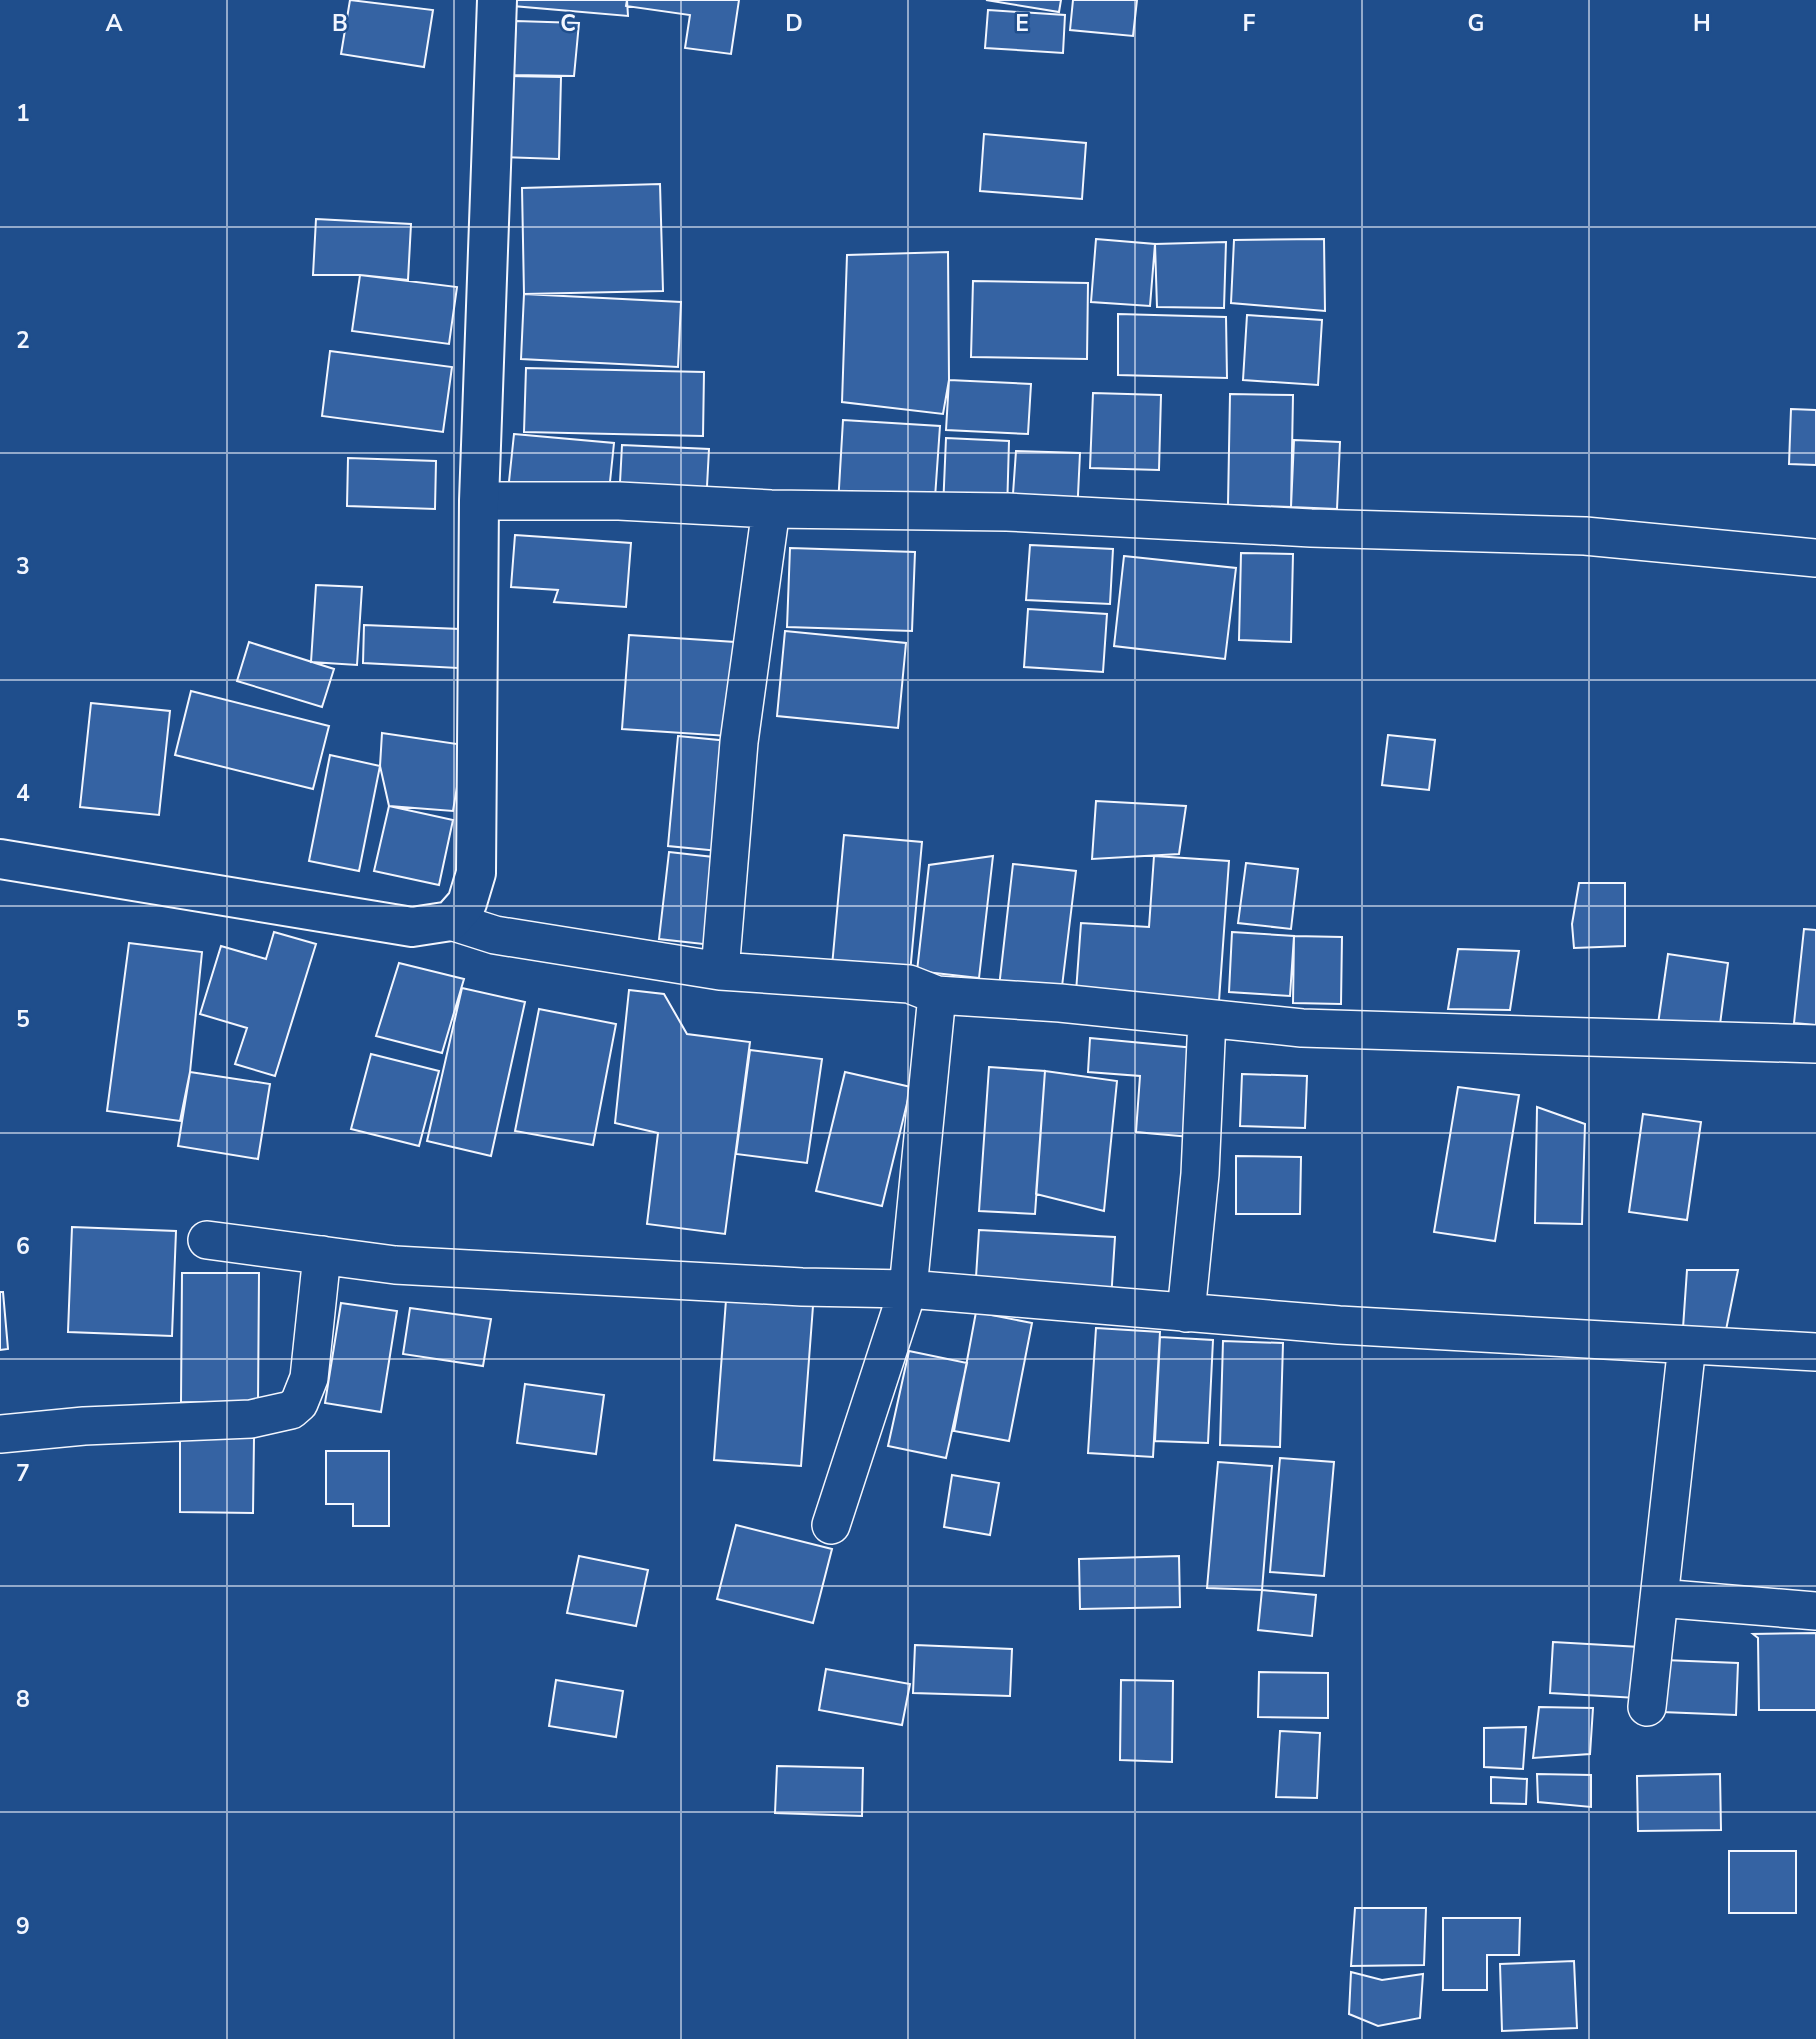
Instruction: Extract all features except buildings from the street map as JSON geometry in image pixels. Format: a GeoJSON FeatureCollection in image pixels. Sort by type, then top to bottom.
{"type":"FeatureCollection","features":[{"type":"Feature","properties":{"kind":"street"},"geometry":{"type":"LineString","coordinates":[[451,921],[467,903],[477,873],[479,501],[497,0]]}},
{"type":"Feature","properties":{"kind":"street"},"geometry":{"type":"LineString","coordinates":[[479,501],[619,501],[771,509],[1007,512],[1311,528],[1585,536],[1816,558]]}},
{"type":"Feature","properties":{"kind":"street"},"geometry":{"type":"LineString","coordinates":[[720,971],[739,742],[771,509]]}},
{"type":"Feature","properties":{"kind":"street"},"geometry":{"type":"LineString","coordinates":[[0,859],[412,927],[451,921],[495,935],[720,971],[909,984],[937,995],[1060,1003],[1302,1028],[1816,1044]]}},
{"type":"Feature","properties":{"kind":"street"},"geometry":{"type":"LineString","coordinates":[[831,1525],[908,1289],[937,995]]}},
{"type":"Feature","properties":{"kind":"street"},"geometry":{"type":"LineString","coordinates":[[1186,1313],[1200,1174],[1207,1019]]}},
{"type":"Feature","properties":{"kind":"street"},"geometry":{"type":"LineString","coordinates":[[207,1240],[395,1265],[802,1287],[908,1289],[1186,1313],[1816,1352]]}},
{"type":"Feature","properties":{"kind":"street"},"geometry":{"type":"LineString","coordinates":[[0,1434],[84,1426],[251,1419],[290,1409],[299,1403],[309,1378],[322,1255]]}},
{"type":"Feature","properties":{"kind":"street"},"geometry":{"type":"LineString","coordinates":[[1647,1707],[1687,1345]]}},
{"type":"Feature","properties":{"kind":"street"},"geometry":{"type":"LineString","coordinates":[[1659,1598],[1816,1611]]}}]}
